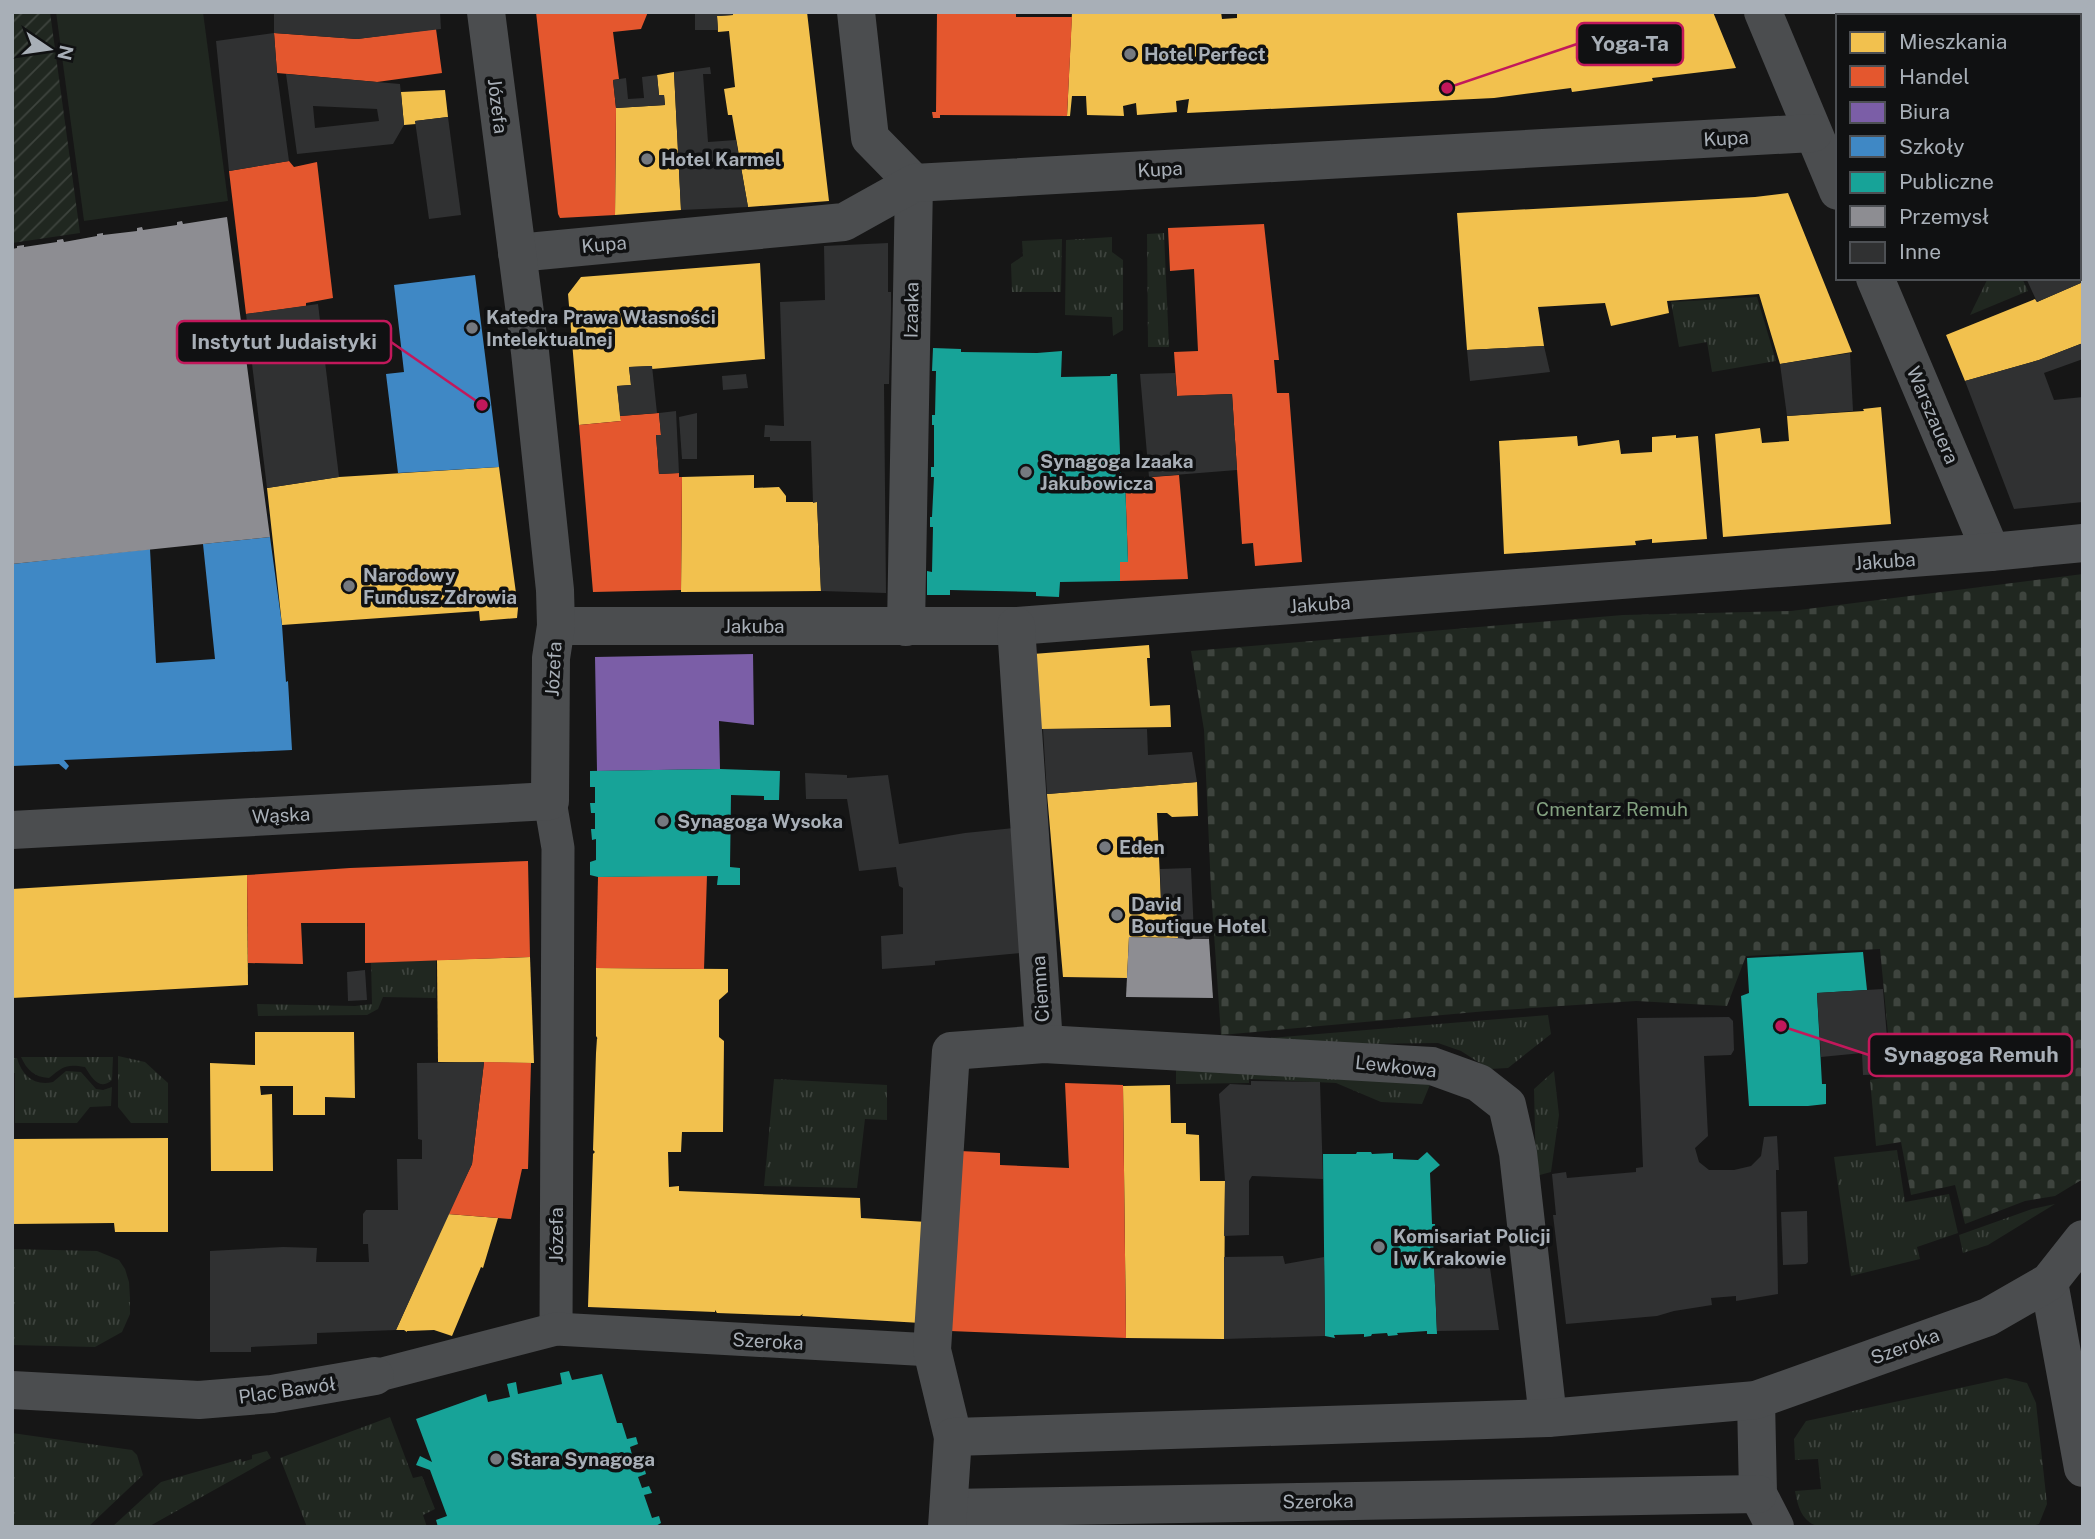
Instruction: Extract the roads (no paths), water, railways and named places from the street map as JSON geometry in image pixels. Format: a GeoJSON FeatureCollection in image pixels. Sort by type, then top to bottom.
{"type":"FeatureCollection","features":[{"type":"Feature","properties":{"kind":"street","name":"Józefa"},"geometry":{"type":"LineString","coordinates":[[486,12],[554,577],[556,626],[551,658],[550,801],[558,848],[556,1329]]}},
{"type":"Feature","properties":{"kind":"street"},"geometry":{"type":"LineString","coordinates":[[856,12],[870,138],[914,183]]}},
{"type":"Feature","properties":{"kind":"street"},"geometry":{"type":"LineString","coordinates":[[1763,12],[1836,186]]}},
{"type":"Feature","properties":{"kind":"street","name":"Kupa"},"geometry":{"type":"LineString","coordinates":[[517,253],[844,222],[914,183],[1813,133]]}},
{"type":"Feature","properties":{"kind":"street","name":"Izaaka"},"geometry":{"type":"LineString","coordinates":[[906,627],[914,183]]}},
{"type":"Feature","properties":{"kind":"street","name":"Warszauera"},"geometry":{"type":"LineString","coordinates":[[1876,280],[1992,552]]}},
{"type":"Feature","properties":{"kind":"street","name":"Jakuba"},"geometry":{"type":"LineString","coordinates":[[556,626],[1016,626],[2083,543]]}},
{"type":"Feature","properties":{"kind":"street","name":"Ciemna"},"geometry":{"type":"LineString","coordinates":[[932,1350],[951,1051],[1044,1044],[1016,626]]}},
{"type":"Feature","properties":{"kind":"street","name":"Wąska"},"geometry":{"type":"LineString","coordinates":[[12,830],[550,801]]}},
{"type":"Feature","properties":{"kind":"street","name":"Lewkowa"},"geometry":{"type":"LineString","coordinates":[[1044,1044],[1432,1066],[1479,1083],[1507,1105],[1518,1153],[1548,1418]]}},
{"type":"Feature","properties":{"kind":"street","name":"Szeroka"},"geometry":{"type":"LineString","coordinates":[[953,1437],[1548,1418],[1756,1400],[1988,1317],[2049,1282],[2083,1239]]}},
{"type":"Feature","properties":{"kind":"street"},"geometry":{"type":"LineString","coordinates":[[2049,1282],[2083,1468]]}},
{"type":"Feature","properties":{"kind":"street","name":"Szeroka"},"geometry":{"type":"LineString","coordinates":[[556,1329],[932,1350],[953,1437],[948,1517],[1766,1510],[1756,1400]]}},
{"type":"Feature","properties":{"kind":"street","name":"Plac Bawół"},"geometry":{"type":"LineString","coordinates":[[12,1390],[199,1400],[272,1394],[375,1376],[556,1329]]}},
{"type":"Feature","properties":{"kind":"place","name":"Hotel Perfect"},"geometry":{"type":"Point","coordinates":[1130,54]}},
{"type":"Feature","properties":{"kind":"place","name":"Yoga-Ta"},"geometry":{"type":"Point","coordinates":[1447,88]}},
{"type":"Feature","properties":{"kind":"place","name":"Hotel Karmel"},"geometry":{"type":"Point","coordinates":[647,159]}},
{"type":"Feature","properties":{"kind":"place","name":"Katedra Prawa Własności Intelektualnej"},"geometry":{"type":"Point","coordinates":[472,328]}},
{"type":"Feature","properties":{"kind":"place","name":"Instytut Judaistyki"},"geometry":{"type":"Point","coordinates":[482,405]}},
{"type":"Feature","properties":{"kind":"place","name":"Synagoga Izaaka Jakubowicza"},"geometry":{"type":"Point","coordinates":[1026,472]}},
{"type":"Feature","properties":{"kind":"place","name":"Narodowy Fundusz Zdrowia"},"geometry":{"type":"Point","coordinates":[349,586]}},
{"type":"Feature","properties":{"kind":"place","name":"Synagoga Wysoka"},"geometry":{"type":"Point","coordinates":[663,821]}},
{"type":"Feature","properties":{"kind":"place","name":"Eden"},"geometry":{"type":"Point","coordinates":[1105,847]}},
{"type":"Feature","properties":{"kind":"place","name":"David Boutique Hotel"},"geometry":{"type":"Point","coordinates":[1117,915]}},
{"type":"Feature","properties":{"kind":"place","name":"Synagoga Remuh"},"geometry":{"type":"Point","coordinates":[1781,1026]}},
{"type":"Feature","properties":{"kind":"place","name":"Komisariat Policji I w Krakowie"},"geometry":{"type":"Point","coordinates":[1379,1247]}},
{"type":"Feature","properties":{"kind":"place","name":"Stara Synagoga"},"geometry":{"type":"Point","coordinates":[496,1459]}},
{"type":"Feature","properties":{"kind":"park label","name":"Cmentarz Remuh"},"geometry":{"type":"Point","coordinates":[1612,809]}}]}
